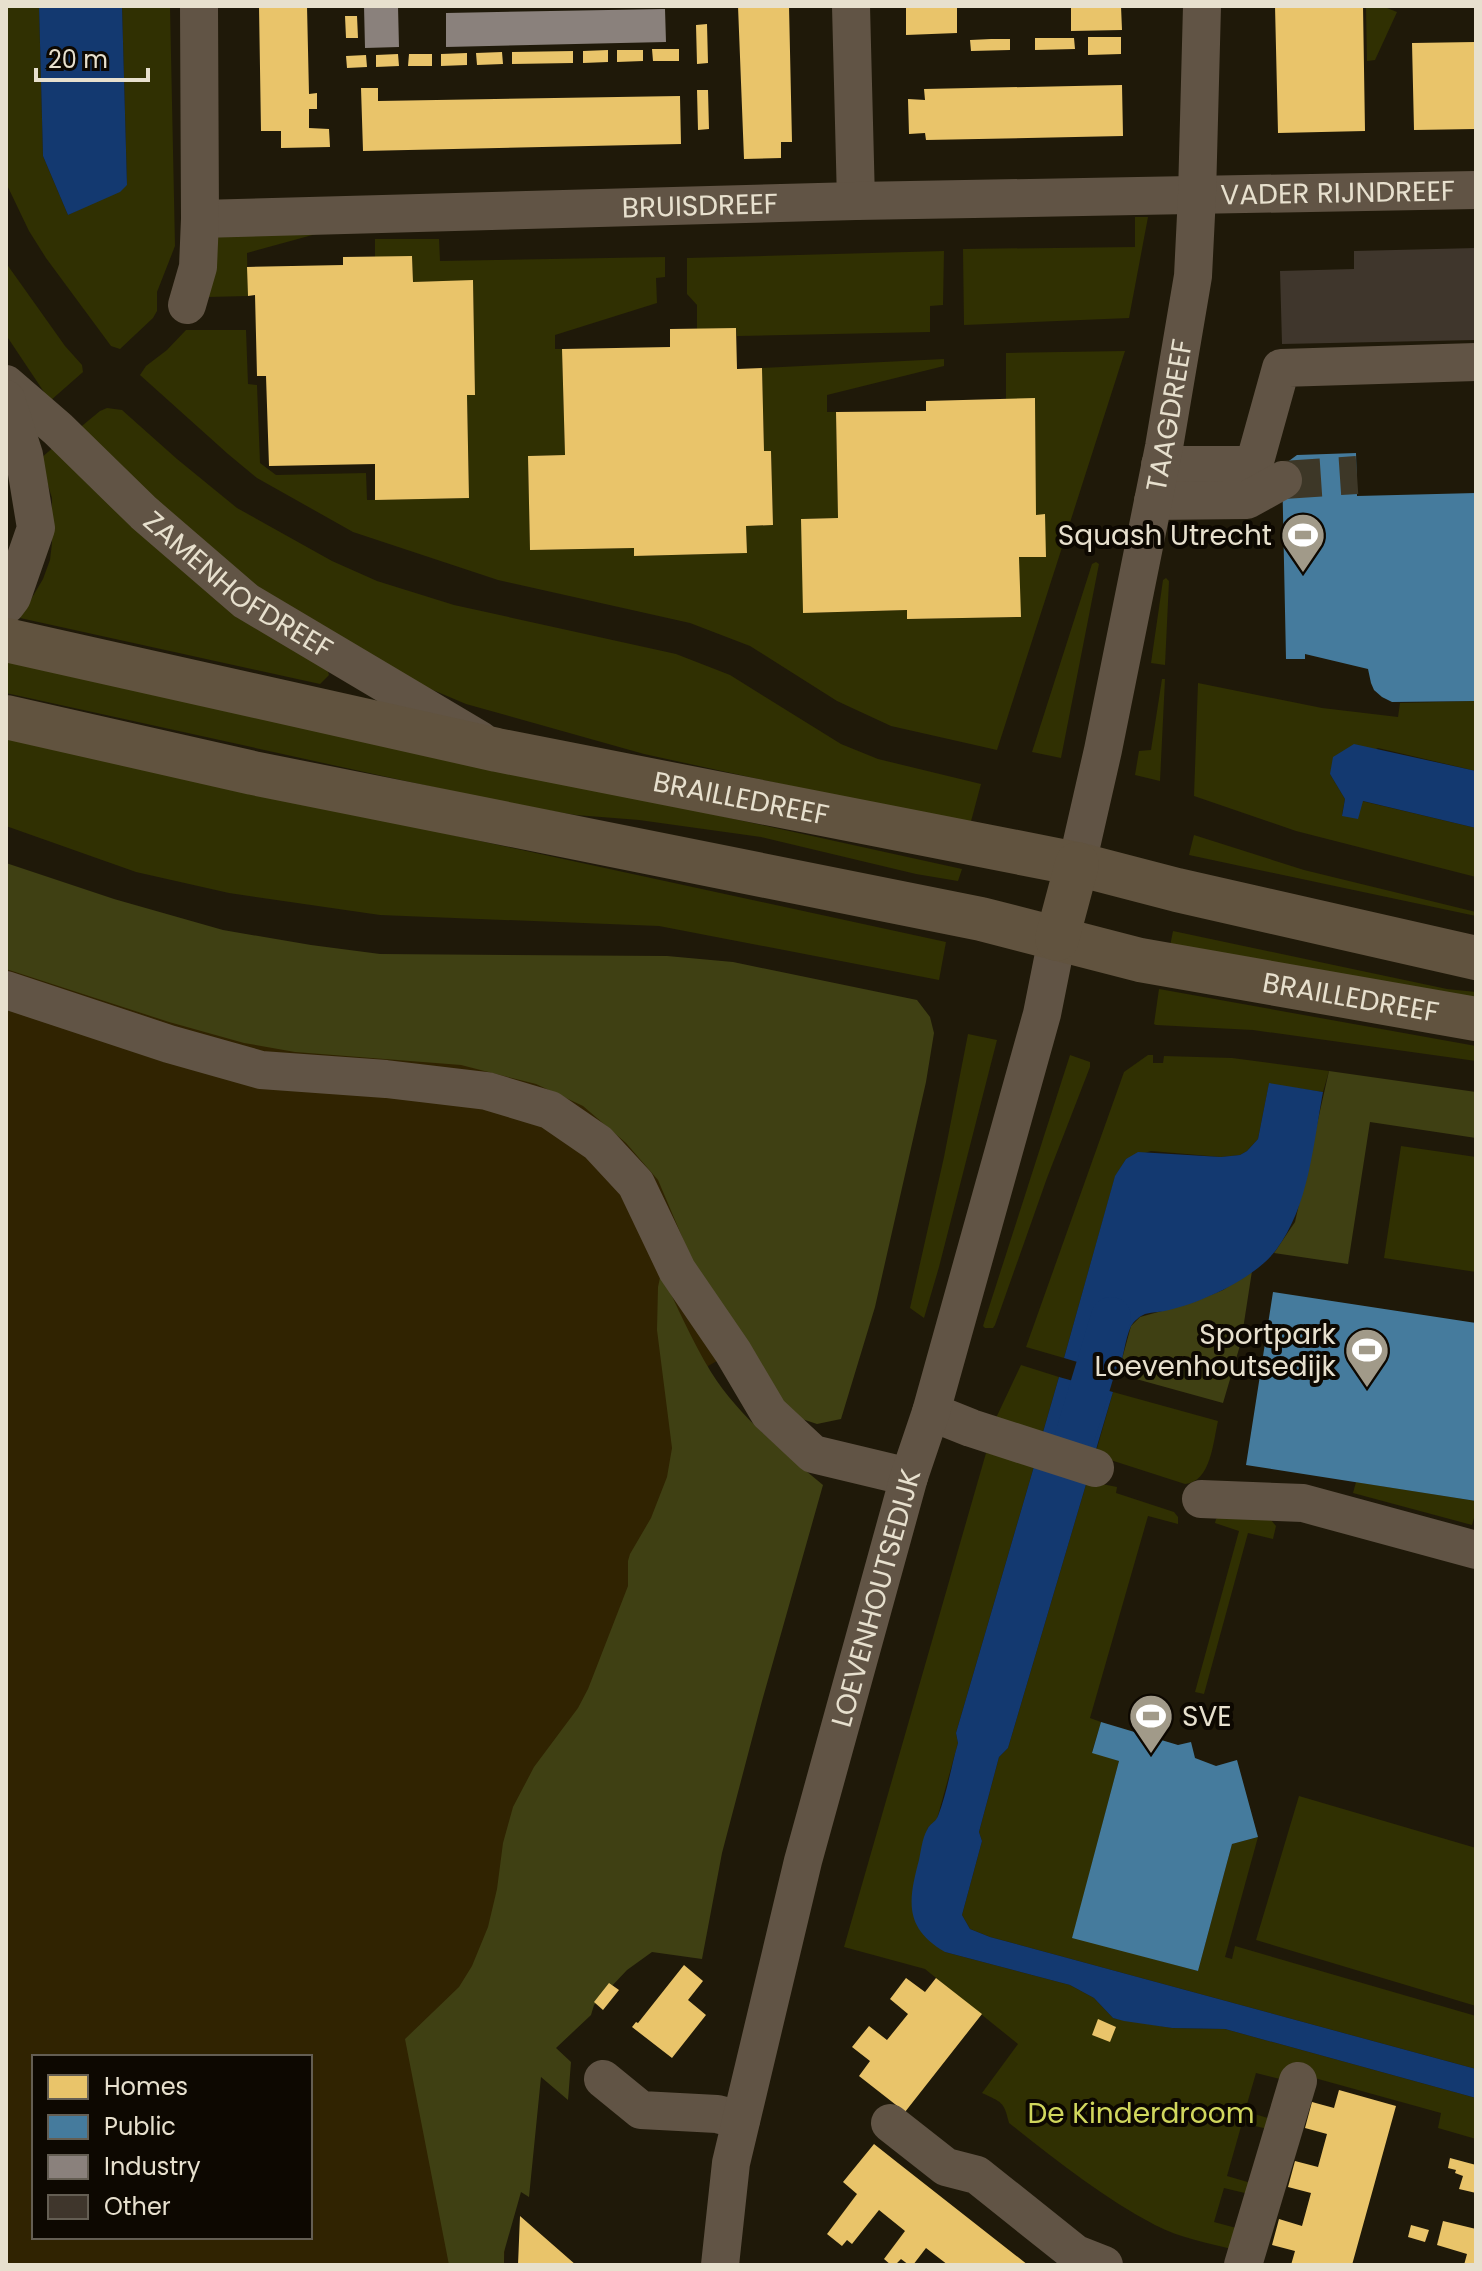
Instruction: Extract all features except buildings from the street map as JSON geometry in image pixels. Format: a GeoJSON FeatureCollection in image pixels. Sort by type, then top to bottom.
{"type":"FeatureCollection","features":[{"type":"Feature","properties":{"kind":"main road","name":"BRAILLEDREEF"},"geometry":{"type":"LineString","coordinates":[[6,640],[497,750],[1077,864],[1476,958]]}},
{"type":"Feature","properties":{"kind":"main road","name":"BRAILLEDREEF"},"geometry":{"type":"LineString","coordinates":[[6,717],[253,773],[981,919],[1151,962],[1476,1019]]}},
{"type":"Feature","properties":{"kind":"main road"},"geometry":{"type":"LineString","coordinates":[[1057,939],[1077,864]]}},
{"type":"Feature","properties":{"kind":"street"},"geometry":{"type":"LineString","coordinates":[[187,305],[198,267],[200,219],[199,6]]}},
{"type":"Feature","properties":{"kind":"street"},"geometry":{"type":"LineString","coordinates":[[851,6],[856,201]]}},
{"type":"Feature","properties":{"kind":"street","name":"TAAGDREEF"},"geometry":{"type":"LineString","coordinates":[[1077,864],[1156,483],[1193,276],[1202,6]]}},
{"type":"Feature","properties":{"kind":"street","name":"VADER RIJNDREEF"},"geometry":{"type":"LineString","coordinates":[[1197,195],[1476,190]]}},
{"type":"Feature","properties":{"kind":"street","name":"BRUISDREEF"},"geometry":{"type":"LineString","coordinates":[[200,219],[1197,195]]}},
{"type":"Feature","properties":{"kind":"street"},"geometry":{"type":"LineString","coordinates":[[1156,483],[1254,465],[1281,368],[1476,362]]}},
{"type":"Feature","properties":{"kind":"street","name":"ZAMENHOFDREEF"},"geometry":{"type":"LineString","coordinates":[[6,384],[58,429],[144,513],[246,601],[497,750]]}},
{"type":"Feature","properties":{"kind":"street"},"geometry":{"type":"LineString","coordinates":[[6,399],[24,455],[36,528],[12,597],[6,605]]}},
{"type":"Feature","properties":{"kind":"street"},"geometry":{"type":"LineString","coordinates":[[1156,483],[1247,500],[1283,480]]}},
{"type":"Feature","properties":{"kind":"street","name":"LOEVENHOUTSEDIJK"},"geometry":{"type":"LineString","coordinates":[[720,2265],[731,2163],[819,1797],[1042,1014],[1057,939]]}},
{"type":"Feature","properties":{"kind":"street"},"geometry":{"type":"LineString","coordinates":[[6,990],[169,1044],[261,1070],[386,1079],[487,1091],[550,1110],[598,1143],[636,1184],[677,1270],[733,1352],[769,1413],[813,1454],[909,1477]]}},
{"type":"Feature","properties":{"kind":"street"},"geometry":{"type":"LineString","coordinates":[[931,1412],[1034,1450],[1095,1468]]}},
{"type":"Feature","properties":{"kind":"street"},"geometry":{"type":"LineString","coordinates":[[1201,1499],[1303,1503],[1476,1550]]}},
{"type":"Feature","properties":{"kind":"street"},"geometry":{"type":"LineString","coordinates":[[603,2079],[641,2110],[717,2114],[741,2120]]}},
{"type":"Feature","properties":{"kind":"street"},"geometry":{"type":"LineString","coordinates":[[1243,2265],[1298,2081]]}},
{"type":"Feature","properties":{"kind":"street"},"geometry":{"type":"LineString","coordinates":[[890,2123],[946,2167],[977,2175],[1076,2254],[1104,2265]]}},
{"type":"Feature","properties":{"kind":"shaded area"},"geometry":{"type":"Polygon","coordinates":[[[6,863],[114,899],[223,930],[311,945],[380,954],[667,956],[733,962],[917,1000],[930,1017],[934,1033],[926,1082],[875,1307],[841,1419],[817,1424],[793,1416],[723,1333],[658,1180],[626,1143],[583,1106],[536,1084],[461,1065],[295,1052],[244,1043],[6,969],[6,863]]]}},
{"type":"Feature","properties":{"kind":"shaded area"},"geometry":{"type":"Polygon","coordinates":[[[6,932],[670,1080],[748,1344],[708,1366],[502,2114],[509,2126],[504,2265],[6,2265],[6,932]]]}},
{"type":"Feature","properties":{"kind":"shaded area"},"geometry":{"type":"Polygon","coordinates":[[[1329,1071],[1476,1092],[1476,1138],[1370,1122],[1348,1264],[1274,1253],[1295,1222],[1329,1071]]]}},
{"type":"Feature","properties":{"kind":"shaded area"},"geometry":{"type":"Polygon","coordinates":[[[1252,1271],[1241,1342],[1223,1403],[1118,1374],[1131,1326],[1140,1317],[1191,1303],[1223,1290],[1252,1271]]]}},
{"type":"Feature","properties":{"kind":"shaded area"},"geometry":{"type":"Polygon","coordinates":[[[661,1273],[697,1348],[722,1388],[763,1433],[823,1485],[722,1853],[702,1959],[652,1952],[627,1970],[594,2005],[591,2015],[556,2048],[571,2062],[568,2100],[541,2077],[529,2197],[521,2192],[504,2252],[504,2265],[449,2265],[405,2039],[459,1987],[472,1966],[488,1927],[503,1843],[513,1807],[534,1767],[578,1708],[588,1689],[628,1586],[630,1554],[651,1518],[667,1477],[672,1448],[657,1330],[661,1273]]]}},
{"type":"Feature","properties":{"kind":"green space"},"geometry":{"type":"Polygon","coordinates":[[[6,6],[39,6],[43,156],[68,215],[127,185],[122,6],[170,6],[175,246],[157,292],[157,311],[120,349],[111,346],[46,258],[6,183],[6,6]]]}},
{"type":"Feature","properties":{"kind":"green space"},"geometry":{"type":"Polygon","coordinates":[[[1366,6],[1382,6],[1397,12],[1375,60],[1367,61],[1366,6]]]}},
{"type":"Feature","properties":{"kind":"green space"},"geometry":{"type":"Polygon","coordinates":[[[1135,217],[1148,217],[1129,318],[964,325],[963,249],[1135,247],[1135,217]]]}},
{"type":"Feature","properties":{"kind":"green space"},"geometry":{"type":"Polygon","coordinates":[[[338,228],[247,253],[248,296],[208,297],[217,233],[338,228]]]}},
{"type":"Feature","properties":{"kind":"green space"},"geometry":{"type":"Polygon","coordinates":[[[375,239],[439,239],[440,261],[665,257],[665,277],[656,278],[657,303],[555,335],[555,349],[562,349],[565,455],[528,456],[530,550],[634,548],[634,556],[747,553],[746,526],[773,525],[771,451],[764,451],[762,368],[944,359],[944,366],[827,395],[827,412],[836,412],[838,518],[801,519],[804,613],[907,610],[907,619],[1020,617],[1019,557],[1045,556],[1045,515],[1036,515],[1035,399],[1006,399],[1006,353],[1125,351],[997,750],[891,726],[837,701],[750,646],[690,623],[498,580],[353,532],[257,478],[140,375],[186,330],[246,330],[248,384],[257,385],[260,463],[276,475],[366,473],[367,500],[469,498],[467,395],[475,394],[473,281],[413,282],[412,256],[375,257],[375,239]]]}},
{"type":"Feature","properties":{"kind":"green space"},"geometry":{"type":"Polygon","coordinates":[[[944,251],[943,305],[930,306],[930,332],[737,336],[736,328],[697,329],[697,305],[687,294],[687,258],[944,251]]]}},
{"type":"Feature","properties":{"kind":"green space"},"geometry":{"type":"Polygon","coordinates":[[[6,263],[82,365],[83,372],[50,401],[6,335],[6,263]]]}},
{"type":"Feature","properties":{"kind":"green space"},"geometry":{"type":"Polygon","coordinates":[[[107,408],[122,410],[237,508],[332,561],[377,581],[454,605],[676,654],[730,675],[841,744],[878,759],[981,784],[970,825],[644,754],[466,704],[388,671],[246,586],[77,430],[107,408]]]}},
{"type":"Feature","properties":{"kind":"green space"},"geometry":{"type":"Polygon","coordinates":[[[56,445],[326,665],[329,675],[320,684],[20,618],[43,579],[50,560],[52,498],[40,459],[56,445]]]}},
{"type":"Feature","properties":{"kind":"green space"},"geometry":{"type":"Polygon","coordinates":[[[1092,564],[1099,564],[1061,758],[1032,752],[1092,564]]]}},
{"type":"Feature","properties":{"kind":"green space"},"geometry":{"type":"Polygon","coordinates":[[[1166,578],[1169,581],[1165,665],[1151,663],[1163,580],[1166,578]]]}},
{"type":"Feature","properties":{"kind":"green space"},"geometry":{"type":"Polygon","coordinates":[[[6,659],[962,869],[958,881],[761,837],[514,805],[6,693],[6,659]]]}},
{"type":"Feature","properties":{"kind":"green space"},"geometry":{"type":"Polygon","coordinates":[[[1162,679],[1165,679],[1160,781],[1135,775],[1139,751],[1151,750],[1162,679]]]}},
{"type":"Feature","properties":{"kind":"green space"},"geometry":{"type":"Polygon","coordinates":[[[1198,683],[1322,708],[1398,717],[1400,703],[1476,701],[1476,771],[1378,748],[1330,774],[1345,799],[1342,815],[1362,801],[1476,828],[1476,877],[1296,831],[1194,796],[1198,683]]]}},
{"type":"Feature","properties":{"kind":"green space"},"geometry":{"type":"Polygon","coordinates":[[[6,738],[946,942],[939,980],[659,926],[380,915],[229,893],[136,872],[6,826],[6,738]]]}},
{"type":"Feature","properties":{"kind":"green space"},"geometry":{"type":"Polygon","coordinates":[[[1194,835],[1304,870],[1476,912],[1476,916],[1189,855],[1194,835]]]}},
{"type":"Feature","properties":{"kind":"green space"},"geometry":{"type":"Polygon","coordinates":[[[1173,931],[1447,989],[1476,992],[1476,1002],[1170,946],[1173,931]]]}},
{"type":"Feature","properties":{"kind":"green space"},"geometry":{"type":"Polygon","coordinates":[[[1159,989],[1476,1046],[1476,1061],[1253,1030],[1156,1025],[1159,989]]]}},
{"type":"Feature","properties":{"kind":"green space"},"geometry":{"type":"Polygon","coordinates":[[[968,1034],[997,1040],[924,1318],[910,1308],[968,1034]]]}},
{"type":"Feature","properties":{"kind":"green space"},"geometry":{"type":"Polygon","coordinates":[[[1070,1055],[1090,1062],[1090,1067],[995,1325],[985,1328],[983,1326],[1070,1055]]]}},
{"type":"Feature","properties":{"kind":"green space"},"geometry":{"type":"Polygon","coordinates":[[[1148,1055],[1153,1055],[1153,1063],[1163,1063],[1164,1056],[1232,1058],[1329,1071],[1323,1092],[1269,1084],[1258,1139],[1240,1155],[1221,1157],[1151,1151],[1126,1159],[1115,1177],[1064,1358],[1026,1347],[1124,1072],[1148,1055]]]}},
{"type":"Feature","properties":{"kind":"green space"},"geometry":{"type":"Polygon","coordinates":[[[1401,1146],[1476,1157],[1476,1272],[1384,1258],[1401,1146]]]}},
{"type":"Feature","properties":{"kind":"green space"},"geometry":{"type":"Polygon","coordinates":[[[1021,1365],[1059,1377],[1041,1439],[996,1418],[1021,1365]]]}},
{"type":"Feature","properties":{"kind":"green space"},"geometry":{"type":"Polygon","coordinates":[[[1113,1392],[1218,1421],[1206,1469],[1194,1482],[1185,1484],[1095,1455],[1113,1392]]]}},
{"type":"Feature","properties":{"kind":"green space","name":"De Kinderdroom"},"geometry":{"type":"Polygon","coordinates":[[[986,1453],[1035,1463],[956,1733],[958,1743],[937,1819],[927,1829],[945,1952],[1070,1985],[1094,1998],[1113,2018],[1172,2028],[1225,2029],[1476,2098],[1476,2139],[1438,2128],[1441,2113],[1311,2077],[1280,2079],[1256,2073],[1245,2111],[1271,2119],[1268,2129],[1242,2123],[1227,2176],[1251,2183],[1249,2194],[1224,2188],[1214,2222],[1240,2229],[1236,2250],[1184,2237],[1135,2214],[1080,2177],[1009,2123],[1001,2103],[982,2093],[1018,2044],[925,1969],[844,1947],[986,1453]]]}},
{"type":"Feature","properties":{"kind":"green space"},"geometry":{"type":"Polygon","coordinates":[[[1087,1481],[1117,1487],[1116,1493],[1174,1512],[1178,1524],[1148,1516],[1090,1718],[1101,1722],[1092,1752],[1119,1761],[1073,1937],[1198,1971],[1232,1844],[1258,1837],[1225,1957],[1232,1959],[1235,1946],[1476,2016],[1476,2069],[970,1929],[962,1915],[982,1841],[979,1832],[999,1757],[1008,1748],[1087,1481]]]}},
{"type":"Feature","properties":{"kind":"green space"},"geometry":{"type":"Polygon","coordinates":[[[1356,1482],[1476,1501],[1472,1525],[1353,1493],[1356,1482]]]}},
{"type":"Feature","properties":{"kind":"green space"},"geometry":{"type":"Polygon","coordinates":[[[1221,1516],[1271,1520],[1276,1526],[1273,1539],[1248,1533],[1204,1694],[1195,1692],[1239,1531],[1215,1523],[1221,1516]]]}},
{"type":"Feature","properties":{"kind":"green space"},"geometry":{"type":"Polygon","coordinates":[[[1299,1796],[1476,1848],[1476,2006],[1256,1940],[1299,1796]]]}},
{"type":"Feature","properties":{"kind":"water"},"geometry":{"type":"Polygon","coordinates":[[[39,6],[122,6],[127,185],[120,192],[68,215],[43,156],[39,6]]]}},
{"type":"Feature","properties":{"kind":"water"},"geometry":{"type":"Polygon","coordinates":[[[1354,744],[1476,771],[1476,828],[1363,801],[1358,819],[1342,816],[1345,799],[1330,774],[1333,757],[1354,744]]]}},
{"type":"Feature","properties":{"kind":"water"},"geometry":{"type":"Polygon","coordinates":[[[1269,1083],[1323,1092],[1303,1195],[1276,1250],[1255,1270],[1227,1288],[1182,1306],[1139,1317],[1129,1331],[1118,1374],[1064,1358],[1115,1176],[1126,1159],[1138,1152],[1221,1157],[1240,1155],[1258,1139],[1269,1083]]]}},
{"type":"Feature","properties":{"kind":"water"},"geometry":{"type":"Polygon","coordinates":[[[1059,1377],[1113,1392],[1095,1453],[1041,1439],[1059,1377]]]}},
{"type":"Feature","properties":{"kind":"water"},"geometry":{"type":"Polygon","coordinates":[[[1035,1463],[1087,1481],[1008,1748],[999,1757],[979,1832],[982,1841],[962,1915],[970,1929],[1476,2069],[1476,2098],[1225,2029],[1172,2028],[1113,2018],[1094,1998],[1070,1985],[945,1952],[922,1933],[912,1912],[912,1901],[923,1841],[928,1828],[937,1818],[944,1798],[958,1743],[956,1733],[1035,1463]]]}},
{"type":"Feature","properties":{"kind":"waterway"},"geometry":{"type":"LineString","coordinates":[[1075,1436],[1111,1317]]}},
{"type":"Feature","properties":{"kind":"tunnel"},"geometry":{"type":"LineString","coordinates":[[1283,480],[1357,475]]}},
{"type":"Feature","properties":{"kind":"place","name":"Squash Utrecht"},"geometry":{"type":"Point","coordinates":[1303,574]}},
{"type":"Feature","properties":{"kind":"place","name":"Sportpark Loevenhoutsedijk"},"geometry":{"type":"Point","coordinates":[1367,1389]}},
{"type":"Feature","properties":{"kind":"place","name":"SVE"},"geometry":{"type":"Point","coordinates":[1151,1755]}}]}
